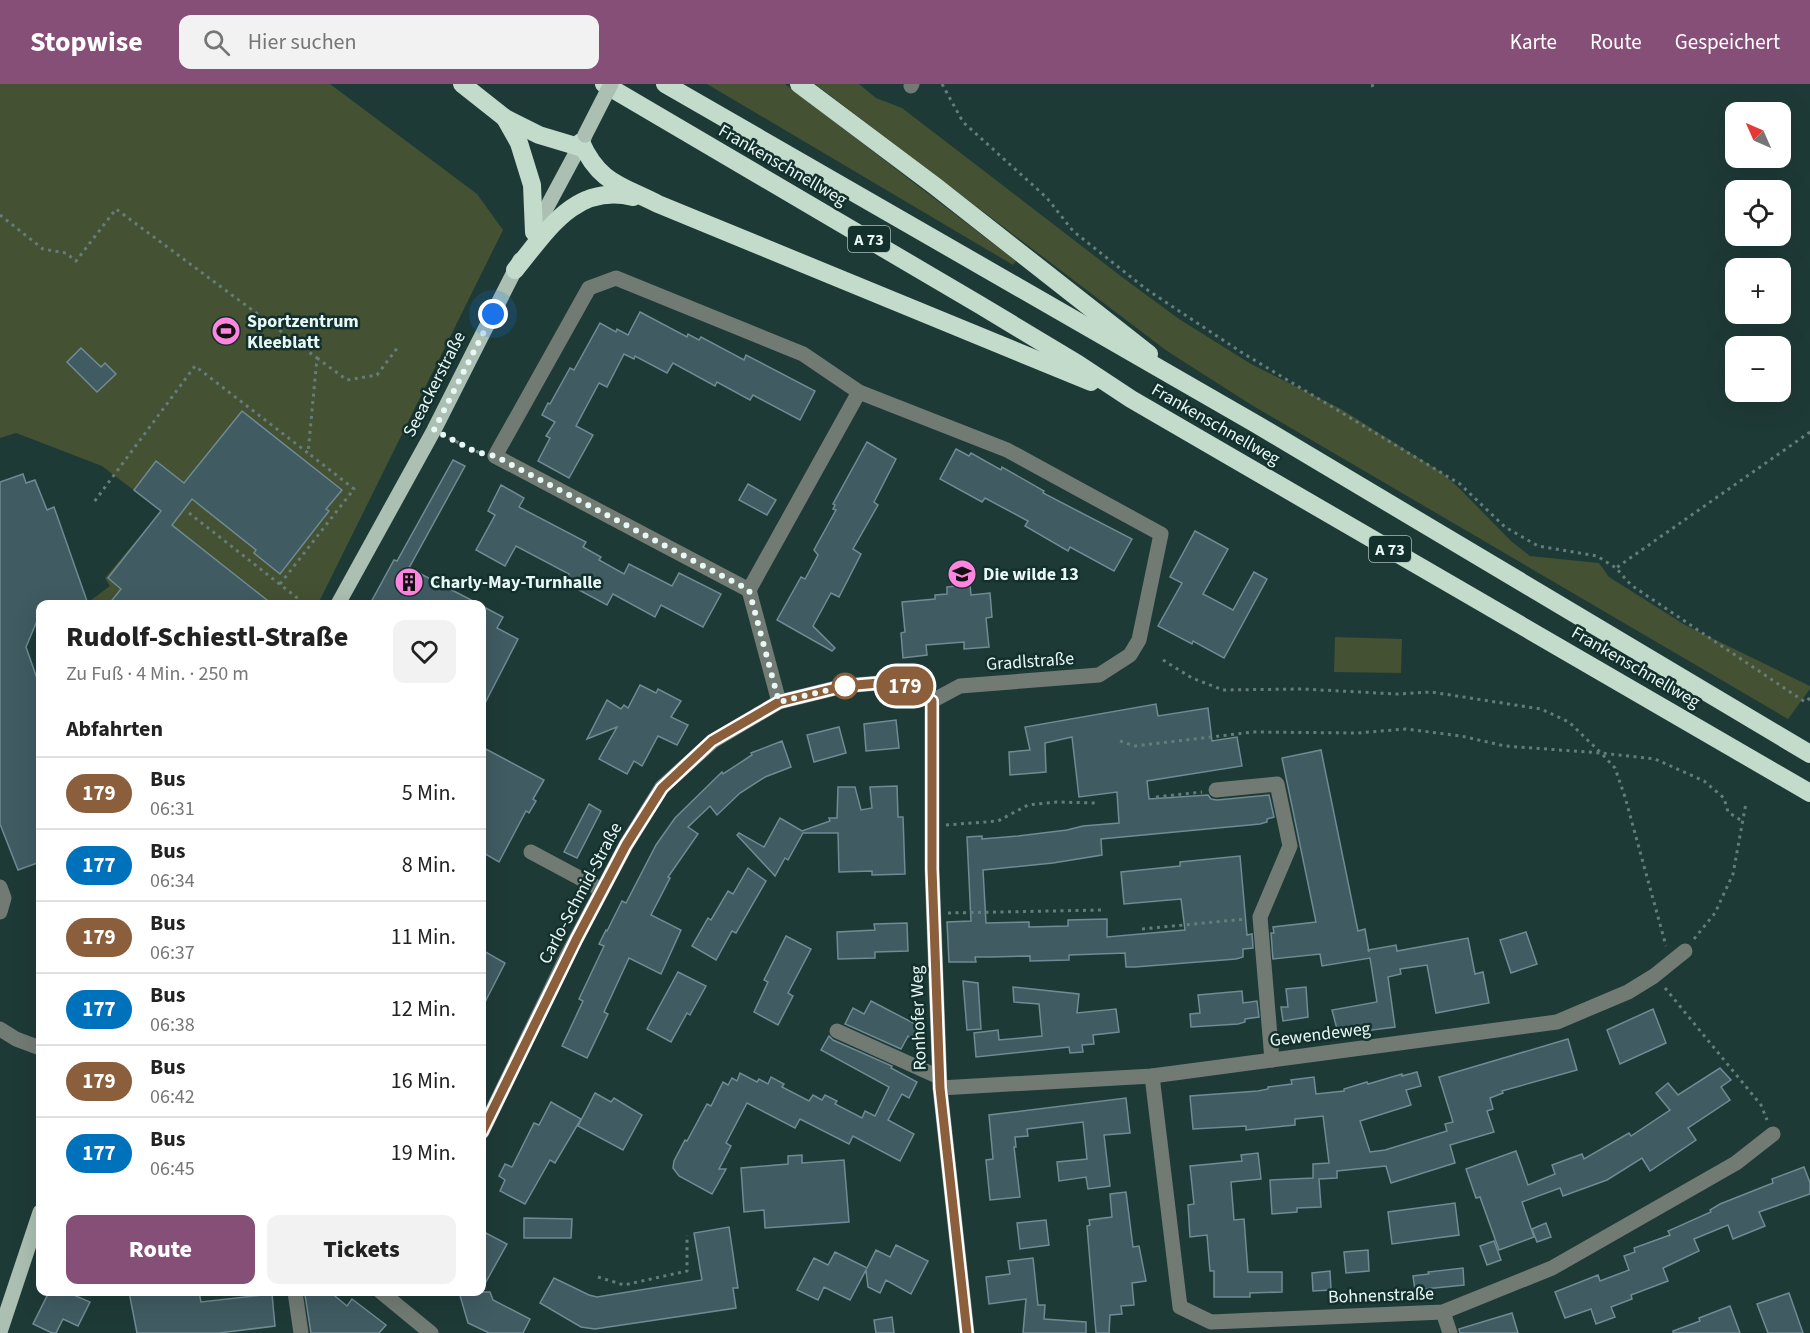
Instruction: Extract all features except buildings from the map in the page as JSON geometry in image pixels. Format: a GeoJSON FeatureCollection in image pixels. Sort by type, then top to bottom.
{"type":"FeatureCollection","features":[{"type":"Feature","properties":{"kind":"highway"},"geometry":{"type":"LineString","coordinates":[[462,84],[505,118],[539,135],[582,141],[588,159],[604,177],[658,204],[1131,399]]}},
{"type":"Feature","properties":{"kind":"highway","name":"Frankenschnellweg"},"geometry":{"type":"LineString","coordinates":[[604,84],[980,304],[1131,399],[1810,793]]}},
{"type":"Feature","properties":{"kind":"highway","name":"Frankenschnellweg"},"geometry":{"type":"LineString","coordinates":[[665,84],[1193,388],[1810,754]]}},
{"type":"Feature","properties":{"kind":"highway"},"geometry":{"type":"LineString","coordinates":[[799,84],[961,206],[1193,388]]}},
{"type":"Feature","properties":{"kind":"highway"},"geometry":{"type":"LineString","coordinates":[[505,118],[519,143],[532,185],[534,232]]}},
{"type":"Feature","properties":{"kind":"highway"},"geometry":{"type":"LineString","coordinates":[[515,270],[556,221],[573,206],[589,198],[604,194],[621,195],[658,204]]}},
{"type":"Feature","properties":{"kind":"main road","name":"Seeackerstraße"},"geometry":{"type":"LineString","coordinates":[[340,600],[434,430],[611,84]]}},
{"type":"Feature","properties":{"kind":"main road"},"geometry":{"type":"LineString","coordinates":[[0,1330],[36,1224]]}},
{"type":"Feature","properties":{"kind":"street"},"geometry":{"type":"LineString","coordinates":[[749,590],[495,456],[590,288],[616,278],[803,354],[859,392],[749,590],[779,702]]}},
{"type":"Feature","properties":{"kind":"street","name":"Gradlstraße"},"geometry":{"type":"LineString","coordinates":[[859,392],[1007,450],[1161,534],[1139,639],[1130,655],[1099,675],[960,686],[932,701]]}},
{"type":"Feature","properties":{"kind":"street","name":"Carlo-Schmid-Straße"},"geometry":{"type":"LineString","coordinates":[[486,1124],[568,954],[626,845],[662,788],[712,741],[779,702],[844,686],[891,682],[909,688],[932,701]]}},
{"type":"Feature","properties":{"kind":"street","name":"Ronhofer Weg"},"geometry":{"type":"LineString","coordinates":[[932,701],[932,826],[940,1082],[967,1333]]}},
{"type":"Feature","properties":{"kind":"street"},"geometry":{"type":"LineString","coordinates":[[1216,790],[1277,784],[1290,846],[1260,917],[1272,1060]]}},
{"type":"Feature","properties":{"kind":"street"},"geometry":{"type":"LineString","coordinates":[[531,852],[602,890]]}},
{"type":"Feature","properties":{"kind":"street"},"geometry":{"type":"LineString","coordinates":[[0,887],[4,898],[0,912]]}},
{"type":"Feature","properties":{"kind":"street","name":"Gewendeweg"},"geometry":{"type":"LineString","coordinates":[[940,1082],[1152,1076],[1557,1022],[1628,992],[1685,951]]}},
{"type":"Feature","properties":{"kind":"street"},"geometry":{"type":"LineString","coordinates":[[0,1029],[16,1039],[36,1046]]}},
{"type":"Feature","properties":{"kind":"street"},"geometry":{"type":"LineString","coordinates":[[837,1031],[940,1082]]}},
{"type":"Feature","properties":{"kind":"street","name":"Bohnenstraße"},"geometry":{"type":"LineString","coordinates":[[1152,1076],[1180,1307],[1211,1322],[1443,1312],[1552,1268],[1736,1163],[1773,1134]]}},
{"type":"Feature","properties":{"kind":"street"},"geometry":{"type":"LineString","coordinates":[[296,1296],[301,1333]]}},
{"type":"Feature","properties":{"kind":"street"},"geometry":{"type":"LineString","coordinates":[[392,1296],[431,1333]]}},
{"type":"Feature","properties":{"kind":"street"},"geometry":{"type":"LineString","coordinates":[[1443,1312],[1450,1333]]}},
{"type":"Feature","properties":{"kind":"path"},"geometry":{"type":"LineString","coordinates":[[942,84],[963,122],[1047,198],[1073,231],[1146,289],[1242,352],[1460,484],[1513,532],[1538,546],[1597,556],[1616,568],[1631,585],[1804,702],[1810,698]]}},
{"type":"Feature","properties":{"kind":"path"},"geometry":{"type":"LineString","coordinates":[[1371,86],[1378,84]]}},
{"type":"Feature","properties":{"kind":"path"},"geometry":{"type":"LineString","coordinates":[[0,215],[43,249],[66,253],[76,261],[116,209],[347,380],[377,375],[398,347]]}},
{"type":"Feature","properties":{"kind":"path"},"geometry":{"type":"LineString","coordinates":[[308,453],[317,358]]}},
{"type":"Feature","properties":{"kind":"path"},"geometry":{"type":"LineString","coordinates":[[94,502],[195,366],[354,489],[280,584]]}},
{"type":"Feature","properties":{"kind":"path"},"geometry":{"type":"LineString","coordinates":[[434,430],[476,452],[495,456]]}},
{"type":"Feature","properties":{"kind":"path"},"geometry":{"type":"LineString","coordinates":[[1616,568],[1810,432]]}},
{"type":"Feature","properties":{"kind":"path"},"geometry":{"type":"LineString","coordinates":[[189,513],[300,600]]}},
{"type":"Feature","properties":{"kind":"path"},"geometry":{"type":"LineString","coordinates":[[1162,660],[1192,678],[1223,690],[1302,689],[1397,694],[1431,692],[1541,709],[1569,722],[1615,768],[1671,962]]}},
{"type":"Feature","properties":{"kind":"path"},"geometry":{"type":"LineString","coordinates":[[1120,741],[1135,746],[1253,732],[1357,733],[1406,729],[1461,736],[1505,746],[1655,759],[1704,781],[1724,798],[1728,812],[1742,821]]}},
{"type":"Feature","properties":{"kind":"path"},"geometry":{"type":"LineString","coordinates":[[1156,797],[1216,790]]}},
{"type":"Feature","properties":{"kind":"path"},"geometry":{"type":"LineString","coordinates":[[932,826],[998,821],[1028,805],[1057,802],[1096,803]]}},
{"type":"Feature","properties":{"kind":"path"},"geometry":{"type":"LineString","coordinates":[[1685,951],[1715,913],[1733,874],[1746,803]]}},
{"type":"Feature","properties":{"kind":"path"},"geometry":{"type":"LineString","coordinates":[[934,914],[1103,910]]}},
{"type":"Feature","properties":{"kind":"path"},"geometry":{"type":"LineString","coordinates":[[1142,929],[1260,917]]}},
{"type":"Feature","properties":{"kind":"path"},"geometry":{"type":"LineString","coordinates":[[1654,975],[1761,1105],[1773,1134]]}},
{"type":"Feature","properties":{"kind":"path"},"geometry":{"type":"LineString","coordinates":[[598,1277],[624,1285],[687,1271],[687,1234]]}},
{"type":"Feature","properties":{"kind":"green space","name":"Sportzentrum Kleeblatt"},"geometry":{"type":"Polygon","coordinates":[[[0,84],[330,84],[477,194],[503,230],[320,600],[91,600],[110,586],[105,578],[161,511],[102,466],[16,433],[0,438],[0,84]]]}},
{"type":"Feature","properties":{"kind":"green space"},"geometry":{"type":"Polygon","coordinates":[[[707,84],[785,84],[1016,261],[1013,265],[707,84]]]}},
{"type":"Feature","properties":{"kind":"green space"},"geometry":{"type":"Polygon","coordinates":[[[815,84],[859,84],[876,98],[902,108],[1179,319],[1251,364],[1341,409],[1441,472],[1511,541],[1530,556],[1599,563],[1609,577],[1685,625],[1810,686],[1810,689],[1788,719],[1250,404],[1167,351],[815,84]]]}},
{"type":"Feature","properties":{"kind":"green space"},"geometry":{"type":"Polygon","coordinates":[[[1335,637],[1402,639],[1401,673],[1334,672],[1335,637]]]}},
{"type":"Feature","properties":{"kind":"bus line","name":"179"},"geometry":{"type":"LineString","coordinates":[[486,1124],[577,938],[626,845],[662,788],[712,741],[779,702],[809,693],[868,683],[891,682],[909,688],[932,701],[932,869],[940,1088],[967,1333]]}},
{"type":"Feature","properties":{"kind":"place","name":"Sportzentrum Kleeblatt"},"geometry":{"type":"Point","coordinates":[226,331]}},
{"type":"Feature","properties":{"kind":"place","name":"Die wilde 13"},"geometry":{"type":"Point","coordinates":[962,574]}},
{"type":"Feature","properties":{"kind":"place","name":"Charly-May-Turnhalle"},"geometry":{"type":"Point","coordinates":[409,582]}},
{"type":"Feature","properties":{"kind":"route"},"geometry":{"type":"LineString","coordinates":[[493,314],[434,430],[476,452],[495,456],[749,590],[779,702],[845,686]]}}]}
